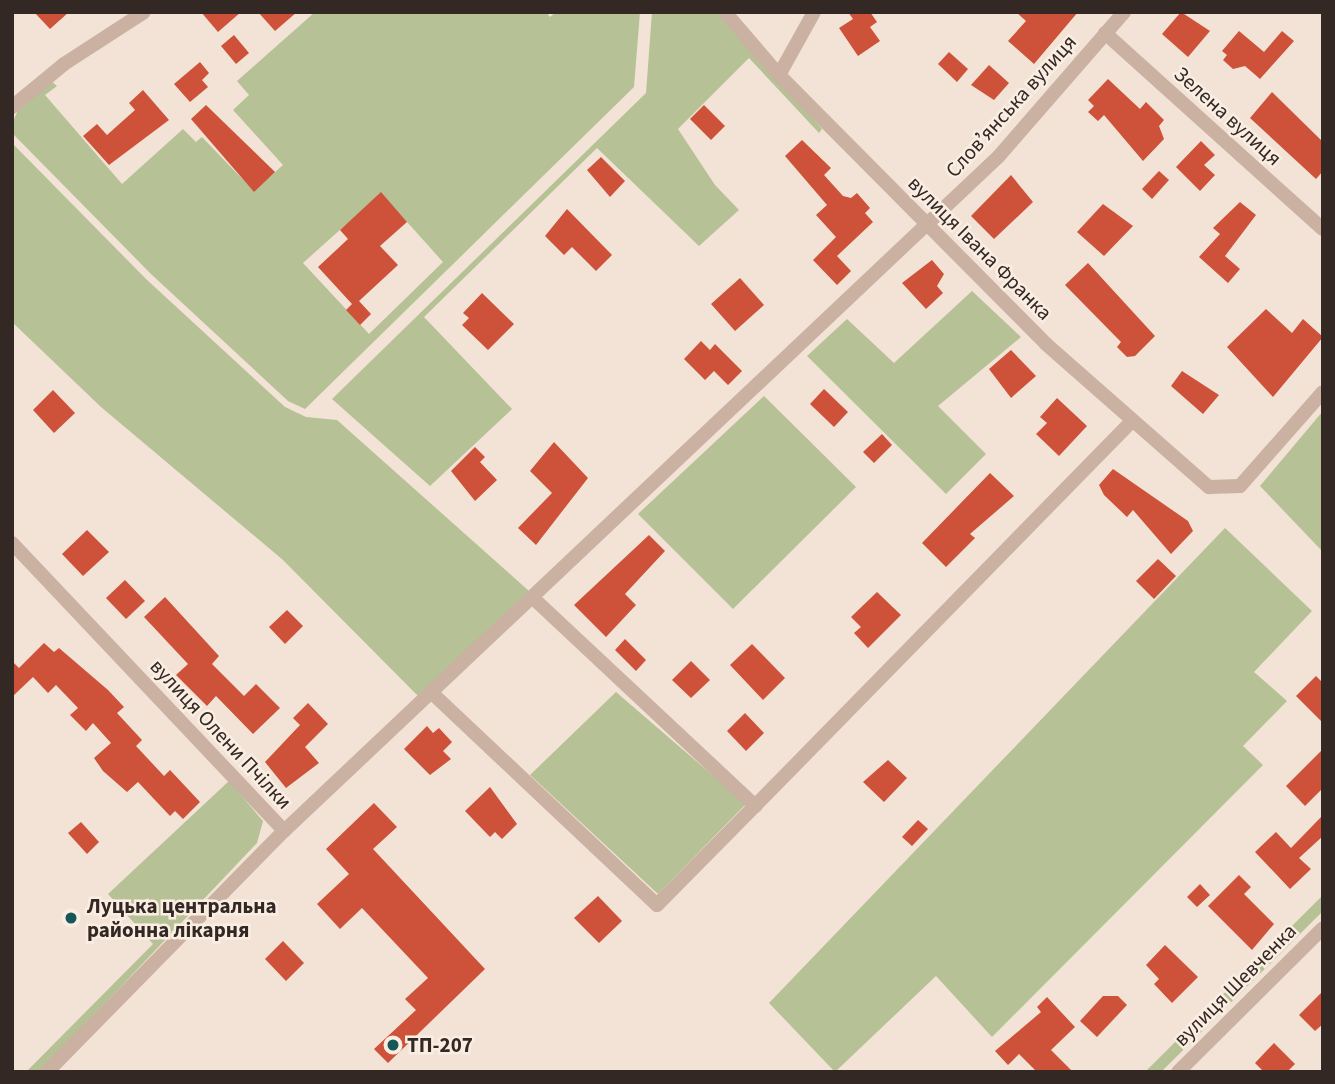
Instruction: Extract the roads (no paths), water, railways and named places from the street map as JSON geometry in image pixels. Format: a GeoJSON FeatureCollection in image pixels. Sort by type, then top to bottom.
{"type":"FeatureCollection","features":[{"type":"Feature","properties":{"kind":"street"},"geometry":{"type":"LineString","coordinates":[[12,107],[64,64],[144,12]]}},
{"type":"Feature","properties":{"kind":"street","name":"вулиця Івана Франка"},"geometry":{"type":"LineString","coordinates":[[725,12],[779,75],[927,226],[1198,480],[1224,491],[1250,476],[1323,392]]}},
{"type":"Feature","properties":{"kind":"street"},"geometry":{"type":"LineString","coordinates":[[779,75],[814,12]]}},
{"type":"Feature","properties":{"kind":"street","name":"Словʼянська вулиця"},"geometry":{"type":"LineString","coordinates":[[284,831],[999,156],[1124,12]]}},
{"type":"Feature","properties":{"kind":"street","name":"Зелена вулиця"},"geometry":{"type":"LineString","coordinates":[[1105,33],[1323,229]]}},
{"type":"Feature","properties":{"kind":"street"},"geometry":{"type":"LineString","coordinates":[[432,693],[657,905],[1132,421]]}},
{"type":"Feature","properties":{"kind":"street","name":"вулиця Олени Пчілки"},"geometry":{"type":"LineString","coordinates":[[12,543],[284,831],[47,1072]]}},
{"type":"Feature","properties":{"kind":"street"},"geometry":{"type":"LineString","coordinates":[[532,597],[755,806]]}},
{"type":"Feature","properties":{"kind":"street","name":"вулиця Шевченка"},"geometry":{"type":"LineString","coordinates":[[1178,1072],[1323,928]]}},
{"type":"Feature","properties":{"kind":"place","name":"Луцька центральна районна лікарня"},"geometry":{"type":"Point","coordinates":[71,918]}},
{"type":"Feature","properties":{"kind":"place","name":"ТП-207"},"geometry":{"type":"Point","coordinates":[393,1045]}}]}
